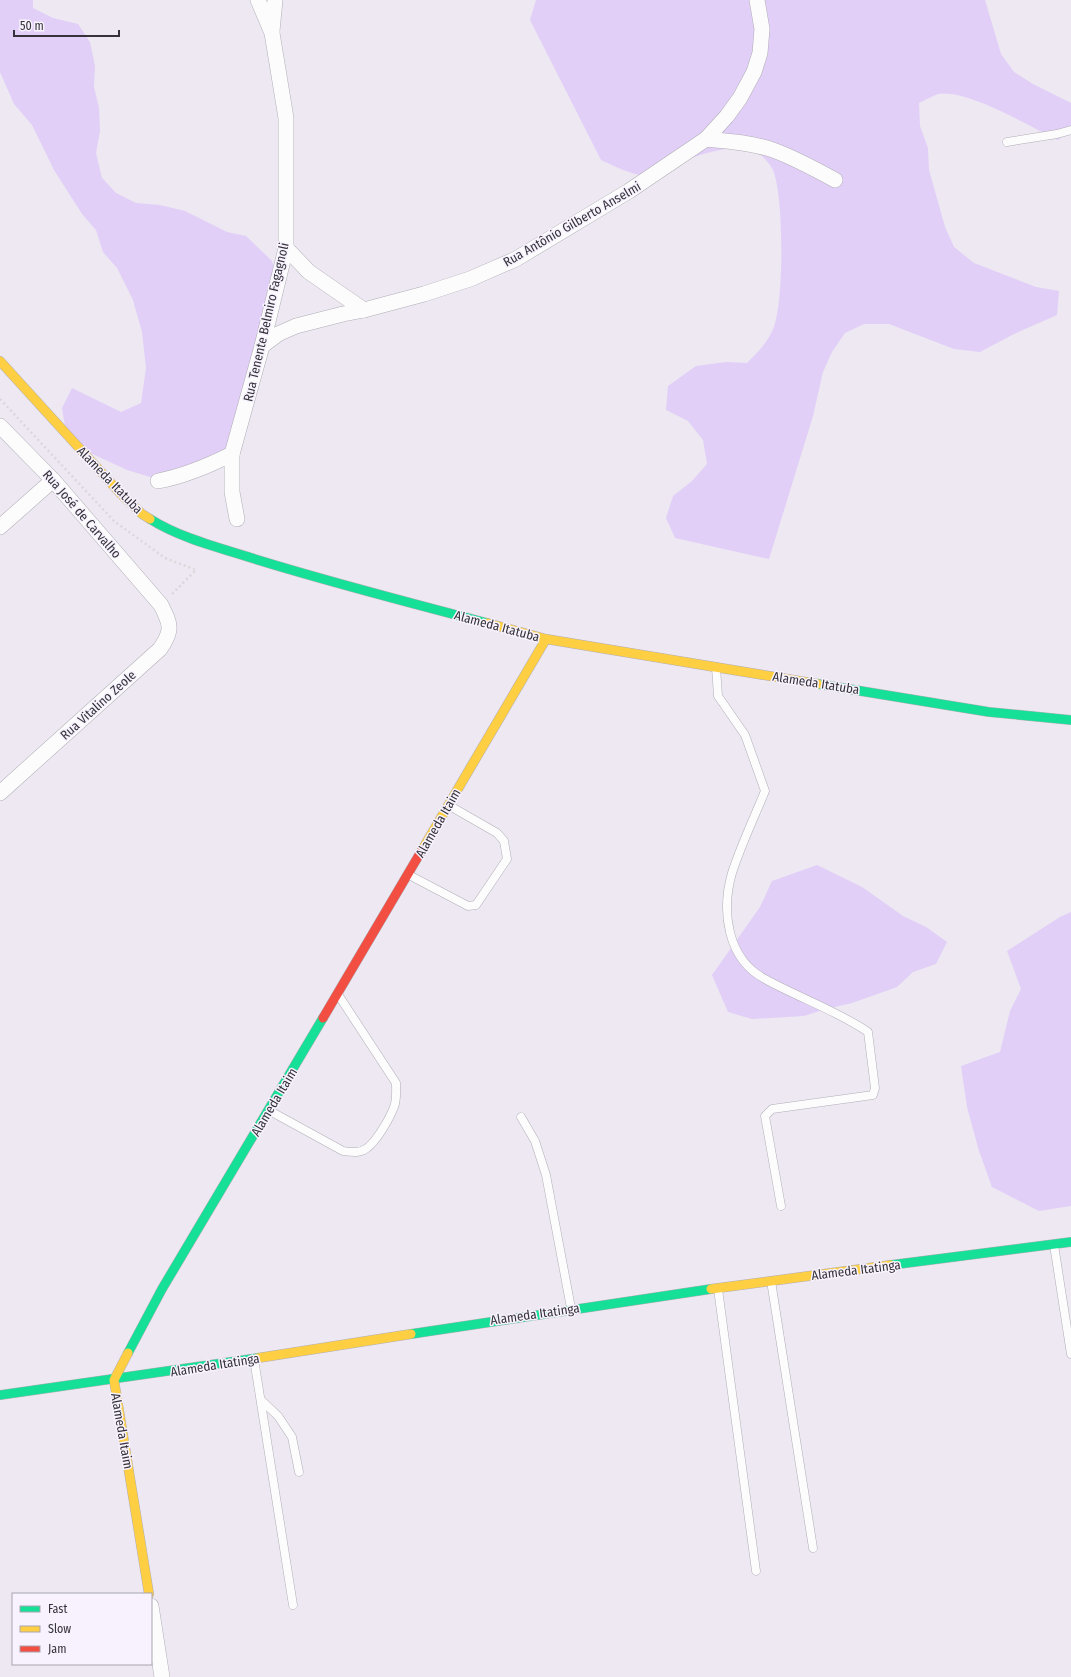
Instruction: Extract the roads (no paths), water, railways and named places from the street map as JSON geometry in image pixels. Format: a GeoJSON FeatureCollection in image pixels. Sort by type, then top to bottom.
{"type":"FeatureCollection","features":[{"type":"Feature","properties":{"kind":"street","name":"Rua Tenente Belmiro Fagagnoli"},"geometry":{"type":"LineString","coordinates":[[237,519],[232,492],[232,454],[262,346],[286,248],[286,118],[272,32],[258,0]]}},
{"type":"Feature","properties":{"kind":"street"},"geometry":{"type":"LineString","coordinates":[[272,32],[275,0]]}},
{"type":"Feature","properties":{"kind":"street","name":"Rua Antônio Gilberto Anselmi"},"geometry":{"type":"LineString","coordinates":[[262,346],[278,334],[296,326],[424,294],[470,279],[516,258],[629,191],[706,139],[727,116],[740,98],[754,72],[760,53],[762,28],[757,0]]}},
{"type":"Feature","properties":{"kind":"street"},"geometry":{"type":"LineString","coordinates":[[706,139],[732,142],[773,150],[835,180]]}},
{"type":"Feature","properties":{"kind":"street"},"geometry":{"type":"LineString","coordinates":[[286,248],[309,272],[364,310]]}},
{"type":"Feature","properties":{"kind":"street","name":"Alameda Itatuba"},"geometry":{"type":"LineString","coordinates":[[0,361],[121,494],[142,514],[166,529],[229,551],[324,580],[546,639],[989,712],[1071,720]]}},
{"type":"Feature","properties":{"kind":"street","name":"Rua José de Carvalho"},"geometry":{"type":"LineString","coordinates":[[0,426],[52,480],[161,605]]}},
{"type":"Feature","properties":{"kind":"street"},"geometry":{"type":"LineString","coordinates":[[158,481],[175,478],[205,468],[232,454]]}},
{"type":"Feature","properties":{"kind":"street"},"geometry":{"type":"LineString","coordinates":[[0,527],[52,480]]}},
{"type":"Feature","properties":{"kind":"street","name":"Rua Vitalino Zeole"},"geometry":{"type":"LineString","coordinates":[[0,793],[160,649],[168,637],[169,626],[168,619],[161,605]]}},
{"type":"Feature","properties":{"kind":"street","name":"Alameda Itaim"},"geometry":{"type":"LineString","coordinates":[[149,1593],[114,1380],[162,1289],[338,994],[546,639]]}},
{"type":"Feature","properties":{"kind":"street","name":"Alameda Itatinga"},"geometry":{"type":"LineString","coordinates":[[0,1395],[114,1380],[571,1309],[771,1280],[1071,1242]]}},
{"type":"Feature","properties":{"kind":"street"},"geometry":{"type":"LineString","coordinates":[[152,1612],[162,1677]]}},
{"type":"Feature","properties":{"kind":"lane"},"geometry":{"type":"LineString","coordinates":[[1007,142],[1057,134],[1071,130]]}},
{"type":"Feature","properties":{"kind":"lane"},"geometry":{"type":"LineString","coordinates":[[716,667],[718,696],[745,735],[765,791],[732,873],[728,902],[729,934],[741,960],[764,979],[851,1020],[868,1032],[875,1088],[873,1095],[772,1109],[765,1116],[781,1206]]}},
{"type":"Feature","properties":{"kind":"lane"},"geometry":{"type":"LineString","coordinates":[[408,874],[468,906],[476,905],[507,859],[504,841],[497,833],[449,805]]}},
{"type":"Feature","properties":{"kind":"lane"},"geometry":{"type":"LineString","coordinates":[[269,1110],[343,1151],[356,1153],[367,1148],[387,1121],[394,1107],[397,1092],[396,1083],[338,994]]}},
{"type":"Feature","properties":{"kind":"lane"},"geometry":{"type":"LineString","coordinates":[[521,1117],[535,1141],[546,1175],[571,1309]]}},
{"type":"Feature","properties":{"kind":"lane"},"geometry":{"type":"LineString","coordinates":[[1054,1244],[1071,1354]]}},
{"type":"Feature","properties":{"kind":"lane"},"geometry":{"type":"LineString","coordinates":[[771,1280],[813,1548]]}},
{"type":"Feature","properties":{"kind":"lane"},"geometry":{"type":"LineString","coordinates":[[718,1288],[756,1571]]}},
{"type":"Feature","properties":{"kind":"lane"},"geometry":{"type":"LineString","coordinates":[[254,1358],[293,1605]]}},
{"type":"Feature","properties":{"kind":"lane"},"geometry":{"type":"LineString","coordinates":[[261,1400],[278,1416],[292,1438],[299,1472]]}}]}
